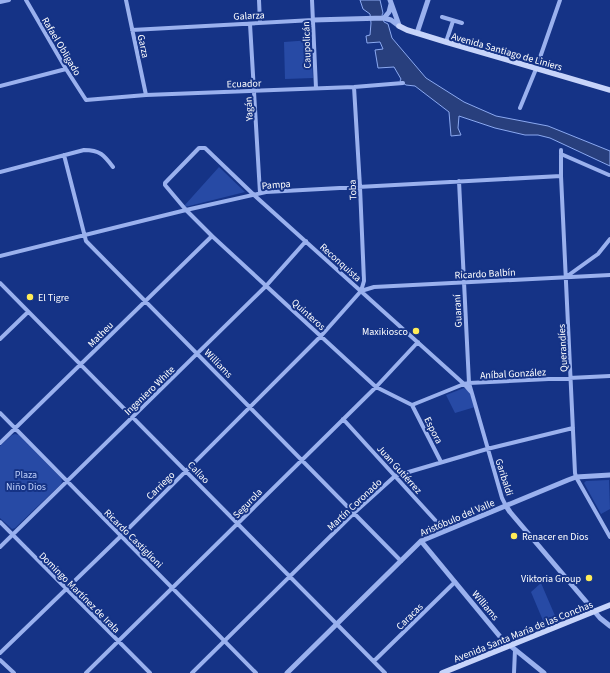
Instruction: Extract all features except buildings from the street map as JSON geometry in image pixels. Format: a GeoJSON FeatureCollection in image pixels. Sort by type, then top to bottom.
{"type":"FeatureCollection","features":[{"type":"Feature","properties":{"kind":"main road","name":"Avenida Santiago de Liniers"},"geometry":{"type":"LineString","coordinates":[[399,26],[446,42],[610,90]]}},
{"type":"Feature","properties":{"kind":"main road","name":"Avenida Santa María de las Conchas"},"geometry":{"type":"LineString","coordinates":[[442,673],[512,648],[610,605]]}},
{"type":"Feature","properties":{"kind":"street"},"geometry":{"type":"LineString","coordinates":[[0,2],[9,0]]}},
{"type":"Feature","properties":{"kind":"street","name":"Rafael Obligado"},"geometry":{"type":"LineString","coordinates":[[26,0],[66,69],[86,100]]}},
{"type":"Feature","properties":{"kind":"street","name":"Garza"},"geometry":{"type":"LineString","coordinates":[[126,0],[146,95]]}},
{"type":"Feature","properties":{"kind":"street"},"geometry":{"type":"LineString","coordinates":[[259,0],[260,24]]}},
{"type":"Feature","properties":{"kind":"street","name":"Caupolicán"},"geometry":{"type":"LineString","coordinates":[[312,0],[316,88]]}},
{"type":"Feature","properties":{"kind":"street"},"geometry":{"type":"LineString","coordinates":[[417,33],[428,0]]}},
{"type":"Feature","properties":{"kind":"street"},"geometry":{"type":"LineString","coordinates":[[520,108],[536,69],[560,0]]}},
{"type":"Feature","properties":{"kind":"street"},"geometry":{"type":"LineString","coordinates":[[384,18],[389,12],[390,2]]}},
{"type":"Feature","properties":{"kind":"street"},"geometry":{"type":"LineString","coordinates":[[390,2],[399,26]]}},
{"type":"Feature","properties":{"kind":"street"},"geometry":{"type":"LineString","coordinates":[[442,17],[462,23]]}},
{"type":"Feature","properties":{"kind":"street","name":"Galarza"},"geometry":{"type":"LineString","coordinates":[[132,30],[313,20],[384,18]]}},
{"type":"Feature","properties":{"kind":"street","name":"Avenida Santiago de Liniers"},"geometry":{"type":"LineString","coordinates":[[384,18],[391,20],[399,26]]}},
{"type":"Feature","properties":{"kind":"street"},"geometry":{"type":"LineString","coordinates":[[446,42],[453,21]]}},
{"type":"Feature","properties":{"kind":"street","name":"Yagán"},"geometry":{"type":"LineString","coordinates":[[250,24],[260,193]]}},
{"type":"Feature","properties":{"kind":"street"},"geometry":{"type":"LineString","coordinates":[[0,86],[66,69]]}},
{"type":"Feature","properties":{"kind":"street","name":"Ecuador"},"geometry":{"type":"LineString","coordinates":[[86,100],[146,95],[354,87],[403,83]]}},
{"type":"Feature","properties":{"kind":"street","name":"Toba"},"geometry":{"type":"LineString","coordinates":[[354,87],[364,281],[361,291]]}},
{"type":"Feature","properties":{"kind":"street","name":"Reconquista"},"geometry":{"type":"LineString","coordinates":[[165,186],[165,183],[199,148],[205,148],[254,195],[418,342],[471,392]]}},
{"type":"Feature","properties":{"kind":"street"},"geometry":{"type":"LineString","coordinates":[[0,172],[84,150],[92,150],[105,156],[113,167]]}},
{"type":"Feature","properties":{"kind":"street","name":"Querandíes"},"geometry":{"type":"LineString","coordinates":[[609,175],[561,152],[576,477],[610,537]]}},
{"type":"Feature","properties":{"kind":"street","name":"Williams"},"geometry":{"type":"LineString","coordinates":[[64,155],[86,241],[401,561]]}},
{"type":"Feature","properties":{"kind":"street","name":"Pampa"},"geometry":{"type":"LineString","coordinates":[[0,256],[186,210],[266,192],[561,176]]}},
{"type":"Feature","properties":{"kind":"street","name":"Guaraní"},"geometry":{"type":"LineString","coordinates":[[459,181],[463,282],[469,383],[471,392]]}},
{"type":"Feature","properties":{"kind":"street","name":"Quinteros"},"geometry":{"type":"LineString","coordinates":[[165,186],[212,236],[376,387],[412,405]]}},
{"type":"Feature","properties":{"kind":"street","name":"Matheu"},"geometry":{"type":"LineString","coordinates":[[0,443],[212,236]]}},
{"type":"Feature","properties":{"kind":"street"},"geometry":{"type":"LineString","coordinates":[[566,277],[598,254],[610,238]]}},
{"type":"Feature","properties":{"kind":"street","name":"Ingeniero White"},"geometry":{"type":"LineString","coordinates":[[0,547],[266,286],[306,241]]}},
{"type":"Feature","properties":{"kind":"street","name":"Ricardo Balbín"},"geometry":{"type":"LineString","coordinates":[[361,291],[374,287],[610,275]]}},
{"type":"Feature","properties":{"kind":"street","name":"Callao"},"geometry":{"type":"LineString","coordinates":[[0,283],[385,673]]}},
{"type":"Feature","properties":{"kind":"street","name":"Carriego"},"geometry":{"type":"LineString","coordinates":[[0,653],[121,536],[321,336],[361,291]]}},
{"type":"Feature","properties":{"kind":"street"},"geometry":{"type":"LineString","coordinates":[[0,339],[28,312]]}},
{"type":"Feature","properties":{"kind":"street","name":"Segurola"},"geometry":{"type":"LineString","coordinates":[[86,673],[376,387],[418,342]]}},
{"type":"Feature","properties":{"kind":"street","name":"Aníbal González"},"geometry":{"type":"LineString","coordinates":[[464,384],[610,376]]}},
{"type":"Feature","properties":{"kind":"street"},"geometry":{"type":"LineString","coordinates":[[412,405],[464,384]]}},
{"type":"Feature","properties":{"kind":"street","name":"Garibaldi"},"geometry":{"type":"LineString","coordinates":[[471,392],[502,498],[506,506],[600,618],[610,626]]}},
{"type":"Feature","properties":{"kind":"street","name":"Espora"},"geometry":{"type":"LineString","coordinates":[[412,405],[441,462]]}},
{"type":"Feature","properties":{"kind":"street","name":"Ricardo Castiglioni"},"geometry":{"type":"LineString","coordinates":[[0,413],[256,673]]}},
{"type":"Feature","properties":{"kind":"street","name":"Juan Gutiérrez"},"geometry":{"type":"LineString","coordinates":[[344,418],[445,531]]}},
{"type":"Feature","properties":{"kind":"street","name":"Martín Coronado"},"geometry":{"type":"LineString","coordinates":[[192,673],[354,513],[395,476],[487,449],[573,428]]}},
{"type":"Feature","properties":{"kind":"street","name":"Aristóbulo del Valle"},"geometry":{"type":"LineString","coordinates":[[287,673],[421,541],[576,477],[610,475]]}},
{"type":"Feature","properties":{"kind":"street","name":"Domingo Martínez de Irala"},"geometry":{"type":"LineString","coordinates":[[0,522],[150,673]]}},
{"type":"Feature","properties":{"kind":"street","name":"Williams"},"geometry":{"type":"LineString","coordinates":[[421,541],[502,639],[544,673]]}},
{"type":"Feature","properties":{"kind":"street","name":"Caracas"},"geometry":{"type":"LineString","coordinates":[[374,662],[455,582]]}},
{"type":"Feature","properties":{"kind":"street"},"geometry":{"type":"LineString","coordinates":[[512,648],[514,673]]}},
{"type":"Feature","properties":{"kind":"street"},"geometry":{"type":"LineString","coordinates":[[0,660],[14,673]]}},
{"type":"Feature","properties":{"kind":"green space"},"geometry":{"type":"Polygon","coordinates":[[[311,40],[313,78],[285,79],[284,42],[311,40]]]}},
{"type":"Feature","properties":{"kind":"green space"},"geometry":{"type":"Polygon","coordinates":[[[219,167],[245,192],[185,207],[184,206],[219,167]]]}},
{"type":"Feature","properties":{"kind":"green space"},"geometry":{"type":"Polygon","coordinates":[[[464,388],[470,392],[475,407],[455,413],[446,395],[464,388]]]}},
{"type":"Feature","properties":{"kind":"green space","name":"Plaza Niño Dios"},"geometry":{"type":"Polygon","coordinates":[[[15,434],[19,435],[61,478],[62,481],[61,484],[15,528],[12,529],[0,518],[0,446],[15,434]]]}},
{"type":"Feature","properties":{"kind":"green space"},"geometry":{"type":"Polygon","coordinates":[[[609,480],[610,509],[601,514],[584,483],[586,481],[609,480]]]}},
{"type":"Feature","properties":{"kind":"green space"},"geometry":{"type":"Polygon","coordinates":[[[541,583],[556,618],[544,623],[531,592],[541,583]]]}},
{"type":"Feature","properties":{"kind":"shaded area"},"geometry":{"type":"Polygon","coordinates":[[[360,0],[380,0],[384,22],[388,24],[392,38],[426,78],[464,102],[496,116],[548,126],[610,151],[610,166],[550,138],[538,135],[525,135],[495,128],[459,116],[458,128],[461,135],[451,136],[449,112],[415,86],[406,85],[400,81],[401,79],[394,67],[378,68],[375,50],[383,49],[380,42],[367,43],[366,36],[370,35],[370,14],[363,9],[360,0]]]}},
{"type":"Feature","properties":{"kind":"place","name":"El Tigre"},"geometry":{"type":"Point","coordinates":[30,297]}},
{"type":"Feature","properties":{"kind":"place","name":"Maxikiosco"},"geometry":{"type":"Point","coordinates":[416,331]}},
{"type":"Feature","properties":{"kind":"place","name":"Renacer en Dios"},"geometry":{"type":"Point","coordinates":[514,536]}},
{"type":"Feature","properties":{"kind":"place","name":"Viktoria Group"},"geometry":{"type":"Point","coordinates":[589,578]}}]}
